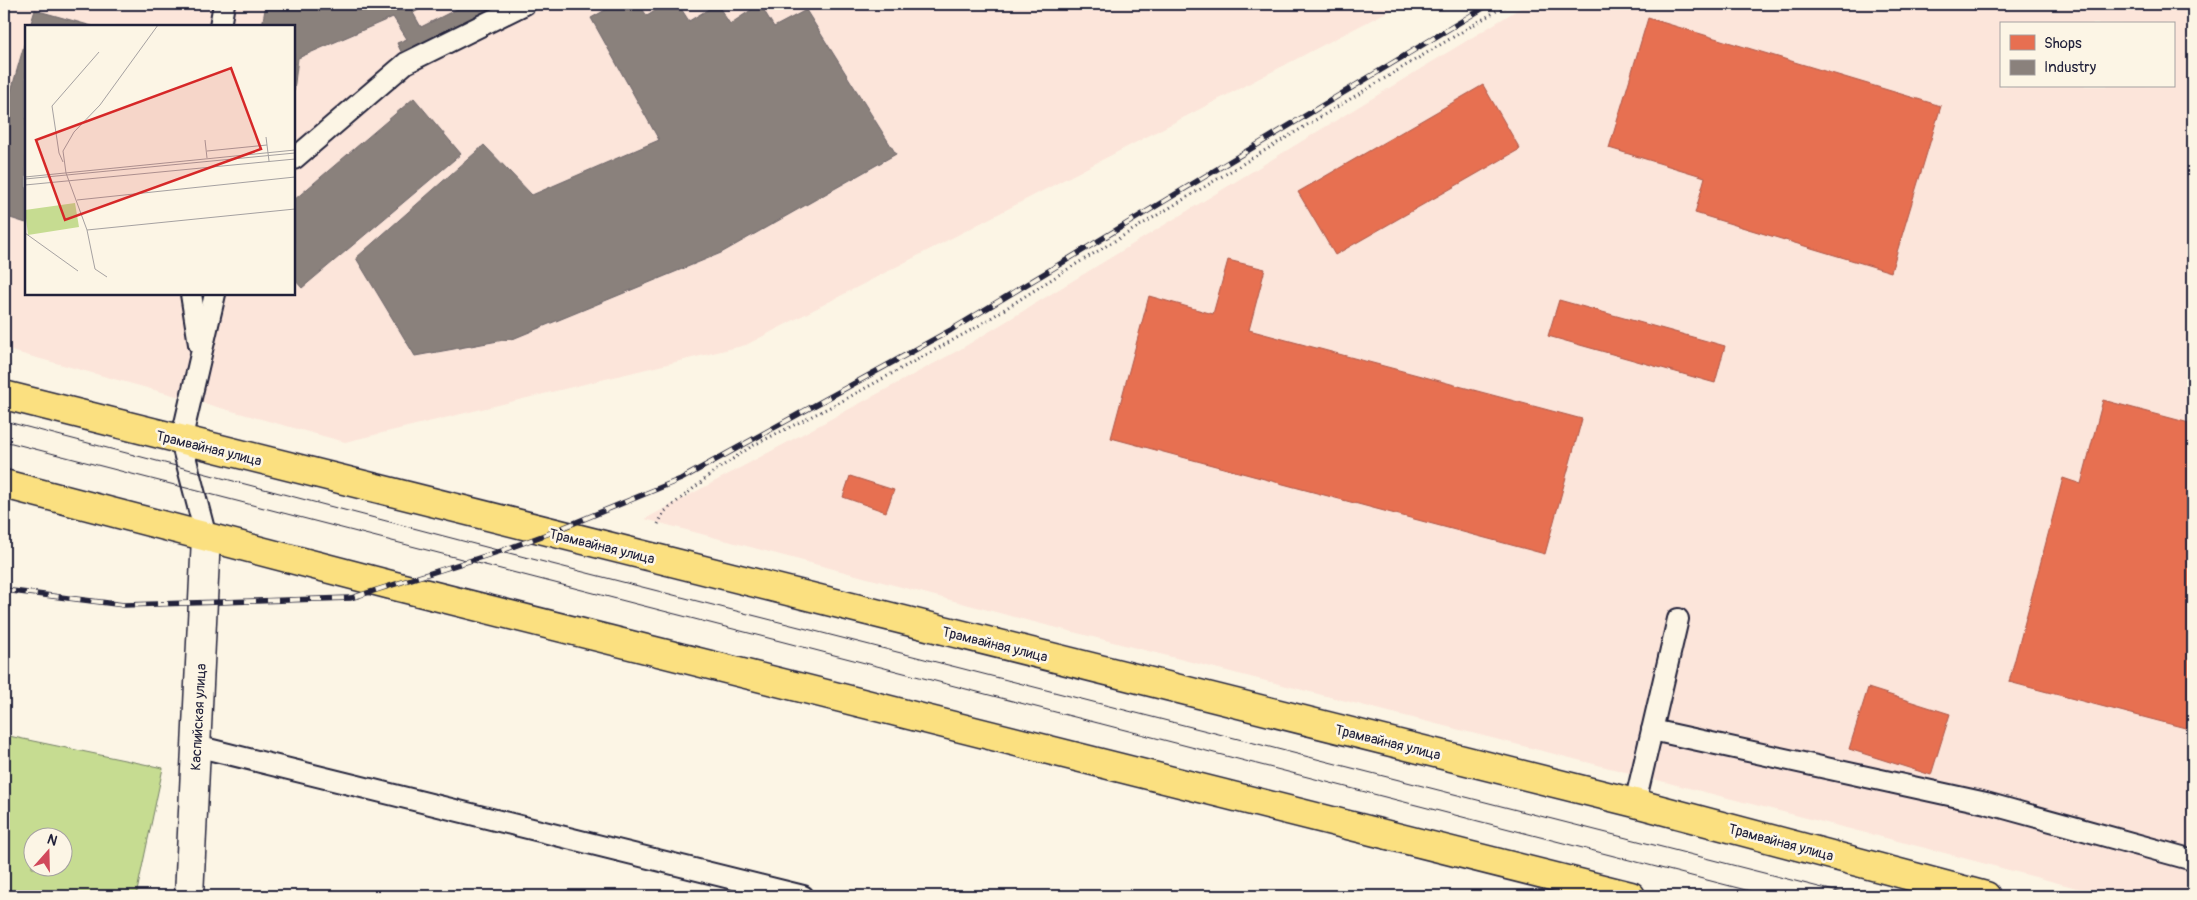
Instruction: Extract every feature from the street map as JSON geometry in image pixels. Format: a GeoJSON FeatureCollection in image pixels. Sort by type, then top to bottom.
{"type":"FeatureCollection","features":[{"type":"Feature","properties":{"kind":"main road","name":"Трамвайная улица"},"geometry":{"type":"LineString","coordinates":[[4,395],[181,441],[1635,803],[1986,896]]}},
{"type":"Feature","properties":{"kind":"main road"},"geometry":{"type":"LineString","coordinates":[[4,484],[206,537],[1631,896]]}},
{"type":"Feature","properties":{"kind":"street","name":"Каспийская улица"},"geometry":{"type":"LineString","coordinates":[[189,896],[206,537]]}},
{"type":"Feature","properties":{"kind":"lane"},"geometry":{"type":"LineString","coordinates":[[220,25],[224,4]]}},
{"type":"Feature","properties":{"kind":"lane"},"geometry":{"type":"LineString","coordinates":[[295,158],[406,63],[525,4]]}},
{"type":"Feature","properties":{"kind":"lane"},"geometry":{"type":"LineString","coordinates":[[191,295],[200,356]]}},
{"type":"Feature","properties":{"kind":"lane"},"geometry":{"type":"LineString","coordinates":[[206,537],[181,441],[215,295]]}},
{"type":"Feature","properties":{"kind":"lane"},"geometry":{"type":"LineString","coordinates":[[1635,803],[1678,619]]}},
{"type":"Feature","properties":{"kind":"lane"},"geometry":{"type":"LineString","coordinates":[[1652,730],[1986,803],[2193,860]]}},
{"type":"Feature","properties":{"kind":"lane"},"geometry":{"type":"LineString","coordinates":[[196,746],[803,896]]}},
{"type":"Feature","properties":{"kind":"path"},"geometry":{"type":"LineString","coordinates":[[642,556],[664,512],[715,471],[752,446],[842,401],[975,328],[1063,272],[1508,4]]}},
{"type":"Feature","properties":{"kind":"shaded area"},"geometry":{"type":"Polygon","coordinates":[[[4,4],[1402,4],[746,345],[345,442],[4,349],[4,4]]]}},
{"type":"Feature","properties":{"kind":"shaded area"},"geometry":{"type":"Polygon","coordinates":[[[1527,4],[2193,4],[2193,896],[2107,896],[1937,851],[1022,619],[645,519],[959,350],[1527,4]]]}},
{"type":"Feature","properties":{"kind":"green space"},"geometry":{"type":"Polygon","coordinates":[[[4,735],[163,768],[136,896],[4,896],[4,735]]]}},
{"type":"Feature","properties":{"kind":"building: Shops"},"geometry":{"type":"Polygon","coordinates":[[[1648,18],[1941,106],[1891,272],[1695,213],[1705,177],[1609,148],[1648,18]]]}},
{"type":"Feature","properties":{"kind":"building: Shops"},"geometry":{"type":"Polygon","coordinates":[[[1483,85],[1520,149],[1335,255],[1298,192],[1483,85]]]}},
{"type":"Feature","properties":{"kind":"building: Shops"},"geometry":{"type":"Polygon","coordinates":[[[1228,260],[1265,269],[1249,330],[1582,419],[1545,554],[1111,438],[1149,296],[1213,314],[1228,260]]]}},
{"type":"Feature","properties":{"kind":"building: Shops"},"geometry":{"type":"Polygon","coordinates":[[[1559,300],[1725,346],[1715,383],[1548,336],[1559,300]]]}},
{"type":"Feature","properties":{"kind":"building: Shops"},"geometry":{"type":"Polygon","coordinates":[[[2103,400],[2193,424],[2193,730],[2009,682],[2063,478],[2081,484],[2103,400]]]}},
{"type":"Feature","properties":{"kind":"building: Shops"},"geometry":{"type":"Polygon","coordinates":[[[850,476],[894,490],[886,512],[843,497],[850,476]]]}},
{"type":"Feature","properties":{"kind":"building: Shops"},"geometry":{"type":"Polygon","coordinates":[[[1868,688],[1950,714],[1931,775],[1849,749],[1868,688]]]}},
{"type":"Feature","properties":{"kind":"building: Industry"},"geometry":{"type":"Polygon","coordinates":[[[266,4],[408,4],[421,27],[467,4],[522,4],[404,58],[397,43],[407,39],[393,17],[298,58],[295,83],[295,25],[262,25],[266,4]]]}},
{"type":"Feature","properties":{"kind":"building: Industry"},"geometry":{"type":"Polygon","coordinates":[[[408,4],[430,4],[413,13],[408,4]]]}},
{"type":"Feature","properties":{"kind":"building: Industry"},"geometry":{"type":"Polygon","coordinates":[[[616,4],[639,4],[647,16],[666,4],[678,4],[689,21],[717,4],[730,24],[760,4],[774,27],[806,10],[896,154],[721,253],[515,338],[415,356],[356,258],[484,145],[532,195],[659,140],[591,18],[616,4]]]}},
{"type":"Feature","properties":{"kind":"building: Industry"},"geometry":{"type":"Polygon","coordinates":[[[35,10],[88,25],[30,25],[35,10]]]}},
{"type":"Feature","properties":{"kind":"building: Industry"},"geometry":{"type":"Polygon","coordinates":[[[25,42],[25,223],[4,216],[4,116],[25,42]]]}},
{"type":"Feature","properties":{"kind":"building: Industry"},"geometry":{"type":"Polygon","coordinates":[[[414,98],[461,154],[302,288],[295,280],[295,199],[414,98]]]}},
{"type":"Feature","properties":{"kind":"tram line"},"geometry":{"type":"LineString","coordinates":[[4,421],[501,551],[1854,896]]}},
{"type":"Feature","properties":{"kind":"tram line"},"geometry":{"type":"LineString","coordinates":[[4,441],[1769,896]]}},
{"type":"Feature","properties":{"kind":"railway"},"geometry":{"type":"LineString","coordinates":[[4,590],[124,605],[351,598],[501,551],[550,533],[681,479],[951,330],[1490,4]]}}]}
